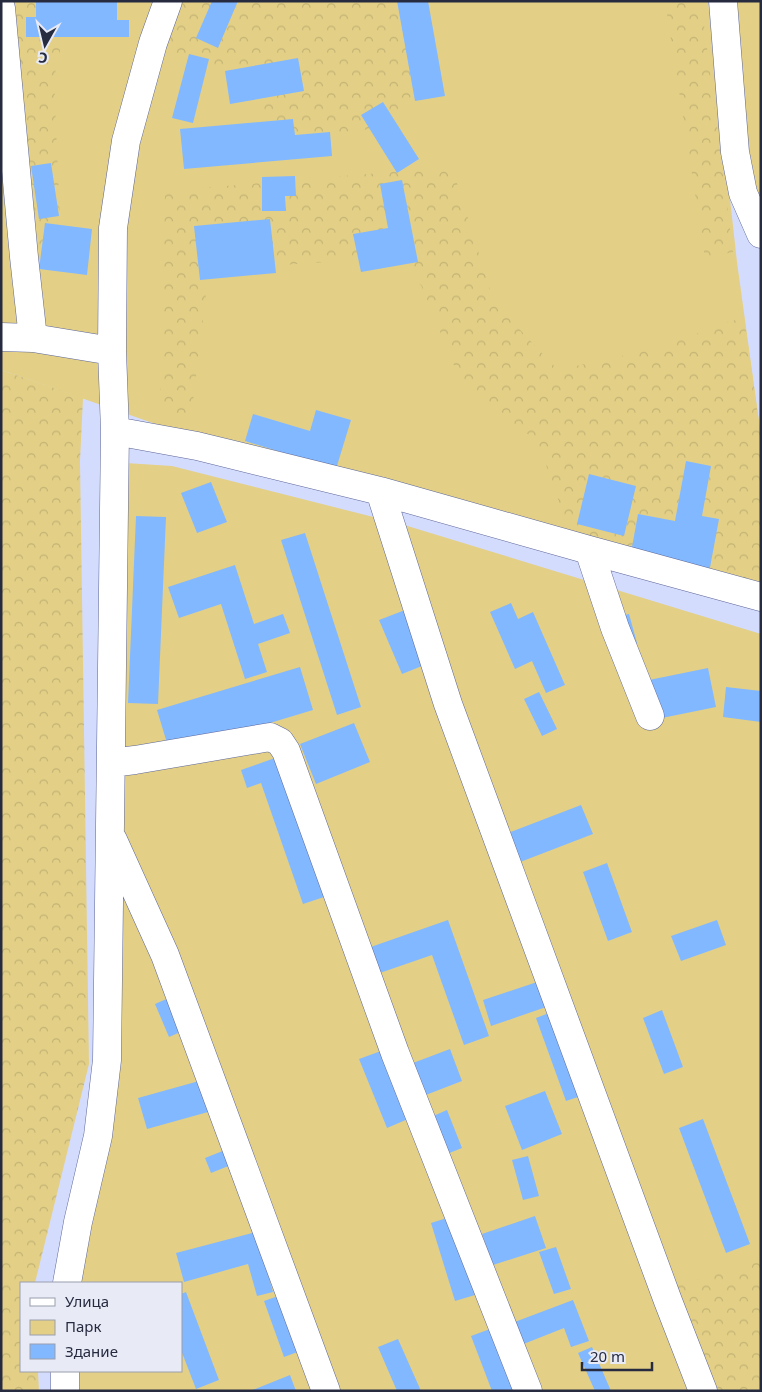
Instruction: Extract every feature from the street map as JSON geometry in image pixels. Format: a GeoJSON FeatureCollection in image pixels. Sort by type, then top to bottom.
{"type":"FeatureCollection","features":[{"type":"Feature","properties":{"kind":"street"},"geometry":{"type":"LineString","coordinates":[[67,1282],[78,1222],[98,1136],[107,1060],[115,431],[112,351],[113,228],[126,141],[153,43],[168,1]]}},
{"type":"Feature","properties":{"kind":"street"},"geometry":{"type":"LineString","coordinates":[[723,1],[735,152],[743,193],[761,234]]}},
{"type":"Feature","properties":{"kind":"street"},"geometry":{"type":"LineString","coordinates":[[1,8],[33,338]]}},
{"type":"Feature","properties":{"kind":"street"},"geometry":{"type":"LineString","coordinates":[[1,337],[33,338],[112,351]]}},
{"type":"Feature","properties":{"kind":"street"},"geometry":{"type":"LineString","coordinates":[[115,431],[197,446],[380,491],[761,597]]}},
{"type":"Feature","properties":{"kind":"street"},"geometry":{"type":"LineString","coordinates":[[380,491],[448,704],[703,1391]]}},
{"type":"Feature","properties":{"kind":"street"},"geometry":{"type":"LineString","coordinates":[[589,550],[616,628],[650,716]]}},
{"type":"Feature","properties":{"kind":"street"},"geometry":{"type":"LineString","coordinates":[[111,763],[270,737],[280,742],[286,751],[395,1053],[528,1391]]}},
{"type":"Feature","properties":{"kind":"street"},"geometry":{"type":"LineString","coordinates":[[110,832],[165,955],[326,1391]]}},
{"type":"Feature","properties":{"kind":"street"},"geometry":{"type":"LineString","coordinates":[[64,1372],[65,1391]]}},
{"type":"Feature","properties":{"kind":"green space"},"geometry":{"type":"Polygon","coordinates":[[[1,1],[708,1],[737,262],[761,436],[761,591],[167,428],[1,370],[1,1]]]}},
{"type":"Feature","properties":{"kind":"green space"},"geometry":{"type":"Polygon","coordinates":[[[3,1],[71,1],[54,78],[61,246],[24,245],[3,1]]]}},
{"type":"Feature","properties":{"kind":"green space"},"geometry":{"type":"Polygon","coordinates":[[[174,1],[411,1],[421,84],[386,127],[265,142],[262,85],[157,47],[174,1]]]}},
{"type":"Feature","properties":{"kind":"green space"},"geometry":{"type":"Polygon","coordinates":[[[665,1],[701,1],[733,252],[705,258],[665,1]]]}},
{"type":"Feature","properties":{"kind":"green space"},"geometry":{"type":"Polygon","coordinates":[[[728,1],[761,1],[761,231],[741,203],[728,1]]]}},
{"type":"Feature","properties":{"kind":"green space"},"geometry":{"type":"Polygon","coordinates":[[[452,167],[494,302],[558,370],[653,349],[744,317],[761,436],[761,591],[605,554],[565,519],[538,442],[461,383],[422,287],[399,257],[209,270],[191,418],[160,407],[165,191],[452,167]]]}},
{"type":"Feature","properties":{"kind":"green space"},"geometry":{"type":"Polygon","coordinates":[[[1,370],[83,398],[80,461],[89,1064],[35,1282],[20,1282],[20,1372],[38,1372],[39,1391],[1,1391],[1,370]]]}},
{"type":"Feature","properties":{"kind":"green space"},"geometry":{"type":"Polygon","coordinates":[[[126,463],[172,466],[401,524],[761,634],[761,1391],[61,1391],[62,1372],[182,1372],[182,1282],[68,1282],[102,1135],[126,463]]]}},
{"type":"Feature","properties":{"kind":"green space"},"geometry":{"type":"Polygon","coordinates":[[[761,1260],[761,1391],[705,1391],[666,1289],[761,1260]]]}},
{"type":"Feature","properties":{"kind":"building"},"geometry":{"type":"Polygon","coordinates":[[[36,1],[117,1],[117,20],[129,20],[129,37],[26,37],[26,17],[36,17],[36,1]]]}},
{"type":"Feature","properties":{"kind":"building"},"geometry":{"type":"Polygon","coordinates":[[[212,1],[238,1],[218,48],[196,38],[212,1]]]}},
{"type":"Feature","properties":{"kind":"building"},"geometry":{"type":"Polygon","coordinates":[[[397,1],[428,1],[445,96],[415,101],[397,1]]]}},
{"type":"Feature","properties":{"kind":"building"},"geometry":{"type":"Polygon","coordinates":[[[189,54],[209,59],[193,123],[172,118],[189,54]]]}},
{"type":"Feature","properties":{"kind":"building"},"geometry":{"type":"Polygon","coordinates":[[[298,58],[304,91],[230,104],[225,71],[298,58]]]}},
{"type":"Feature","properties":{"kind":"building"},"geometry":{"type":"Polygon","coordinates":[[[383,102],[419,159],[397,173],[361,115],[383,102]]]}},
{"type":"Feature","properties":{"kind":"building"},"geometry":{"type":"Polygon","coordinates":[[[293,119],[295,135],[330,132],[332,156],[184,169],[180,129],[293,119]]]}},
{"type":"Feature","properties":{"kind":"building"},"geometry":{"type":"Polygon","coordinates":[[[51,163],[59,216],[39,219],[31,166],[51,163]]]}},
{"type":"Feature","properties":{"kind":"building"},"geometry":{"type":"Polygon","coordinates":[[[295,176],[296,196],[285,196],[286,211],[262,211],[262,177],[295,176]]]}},
{"type":"Feature","properties":{"kind":"building"},"geometry":{"type":"Polygon","coordinates":[[[402,180],[418,262],[361,272],[353,234],[388,228],[380,184],[402,180]]]}},
{"type":"Feature","properties":{"kind":"building"},"geometry":{"type":"Polygon","coordinates":[[[270,219],[276,273],[200,280],[194,226],[270,219]]]}},
{"type":"Feature","properties":{"kind":"building"},"geometry":{"type":"Polygon","coordinates":[[[45,223],[92,229],[87,275],[39,269],[45,223]]]}},
{"type":"Feature","properties":{"kind":"building"},"geometry":{"type":"Polygon","coordinates":[[[316,410],[351,420],[336,469],[245,441],[253,414],[310,431],[316,410]]]}},
{"type":"Feature","properties":{"kind":"building"},"geometry":{"type":"Polygon","coordinates":[[[686,461],[711,466],[702,516],[719,519],[709,573],[630,558],[638,514],[675,521],[686,461]]]}},
{"type":"Feature","properties":{"kind":"building"},"geometry":{"type":"Polygon","coordinates":[[[589,474],[636,486],[624,536],[577,524],[589,474]]]}},
{"type":"Feature","properties":{"kind":"building"},"geometry":{"type":"Polygon","coordinates":[[[211,482],[227,522],[197,533],[181,493],[211,482]]]}},
{"type":"Feature","properties":{"kind":"building"},"geometry":{"type":"Polygon","coordinates":[[[136,516],[166,517],[158,704],[128,703],[136,516]]]}},
{"type":"Feature","properties":{"kind":"building"},"geometry":{"type":"Polygon","coordinates":[[[305,533],[361,707],[337,715],[281,540],[305,533]]]}},
{"type":"Feature","properties":{"kind":"building"},"geometry":{"type":"Polygon","coordinates":[[[235,565],[254,624],[283,614],[290,633],[258,644],[267,672],[245,679],[221,604],[179,618],[168,587],[235,565]]]}},
{"type":"Feature","properties":{"kind":"building"},"geometry":{"type":"Polygon","coordinates":[[[511,603],[518,619],[533,612],[565,685],[546,693],[532,661],[515,669],[490,612],[511,603]]]}},
{"type":"Feature","properties":{"kind":"building"},"geometry":{"type":"Polygon","coordinates":[[[405,610],[427,664],[402,674],[379,620],[405,610]]]}},
{"type":"Feature","properties":{"kind":"building"},"geometry":{"type":"Polygon","coordinates":[[[629,614],[637,643],[624,647],[616,617],[629,614]]]}},
{"type":"Feature","properties":{"kind":"building"},"geometry":{"type":"Polygon","coordinates":[[[300,667],[313,710],[170,753],[157,710],[300,667]]]}},
{"type":"Feature","properties":{"kind":"building"},"geometry":{"type":"Polygon","coordinates":[[[708,668],[716,707],[657,719],[649,680],[708,668]]]}},
{"type":"Feature","properties":{"kind":"building"},"geometry":{"type":"Polygon","coordinates":[[[726,687],[761,691],[761,722],[723,717],[726,687]]]}},
{"type":"Feature","properties":{"kind":"building"},"geometry":{"type":"Polygon","coordinates":[[[539,692],[557,729],[542,736],[524,699],[539,692]]]}},
{"type":"Feature","properties":{"kind":"building"},"geometry":{"type":"Polygon","coordinates":[[[354,723],[370,762],[316,784],[300,744],[354,723]]]}},
{"type":"Feature","properties":{"kind":"building"},"geometry":{"type":"Polygon","coordinates":[[[275,758],[324,897],[303,904],[261,783],[247,788],[241,770],[275,758]]]}},
{"type":"Feature","properties":{"kind":"building"},"geometry":{"type":"Polygon","coordinates":[[[581,805],[593,834],[515,864],[503,835],[581,805]]]}},
{"type":"Feature","properties":{"kind":"building"},"geometry":{"type":"Polygon","coordinates":[[[607,863],[632,932],[608,941],[583,872],[607,863]]]}},
{"type":"Feature","properties":{"kind":"building"},"geometry":{"type":"Polygon","coordinates":[[[448,920],[489,1036],[464,1045],[432,955],[374,975],[365,949],[448,920]]]}},
{"type":"Feature","properties":{"kind":"building"},"geometry":{"type":"Polygon","coordinates":[[[717,920],[726,945],[681,961],[671,936],[717,920]]]}},
{"type":"Feature","properties":{"kind":"building"},"geometry":{"type":"Polygon","coordinates":[[[543,980],[552,1005],[491,1026],[483,1000],[543,980]]]}},
{"type":"Feature","properties":{"kind":"building"},"geometry":{"type":"Polygon","coordinates":[[[171,997],[185,1030],[169,1037],[155,1004],[171,997]]]}},
{"type":"Feature","properties":{"kind":"building"},"geometry":{"type":"Polygon","coordinates":[[[662,1010],[683,1067],[664,1074],[643,1018],[662,1010]]]}},
{"type":"Feature","properties":{"kind":"building"},"geometry":{"type":"Polygon","coordinates":[[[554,1011],[584,1095],[566,1101],[536,1018],[554,1011]]]}},
{"type":"Feature","properties":{"kind":"building"},"geometry":{"type":"Polygon","coordinates":[[[450,1049],[462,1081],[418,1098],[405,1066],[450,1049]]]}},
{"type":"Feature","properties":{"kind":"building"},"geometry":{"type":"Polygon","coordinates":[[[381,1051],[408,1119],[387,1128],[359,1059],[381,1051]]]}},
{"type":"Feature","properties":{"kind":"building"},"geometry":{"type":"Polygon","coordinates":[[[199,1081],[208,1112],[147,1129],[138,1098],[199,1081]]]}},
{"type":"Feature","properties":{"kind":"building"},"geometry":{"type":"Polygon","coordinates":[[[545,1091],[562,1134],[522,1150],[505,1106],[545,1091]]]}},
{"type":"Feature","properties":{"kind":"building"},"geometry":{"type":"Polygon","coordinates":[[[447,1110],[462,1148],[447,1154],[424,1120],[447,1110]]]}},
{"type":"Feature","properties":{"kind":"building"},"geometry":{"type":"Polygon","coordinates":[[[703,1119],[750,1244],[726,1253],[679,1128],[703,1119]]]}},
{"type":"Feature","properties":{"kind":"building"},"geometry":{"type":"Polygon","coordinates":[[[225,1150],[231,1165],[211,1173],[205,1158],[225,1150]]]}},
{"type":"Feature","properties":{"kind":"building"},"geometry":{"type":"Polygon","coordinates":[[[528,1156],[539,1196],[523,1200],[512,1160],[528,1156]]]}},
{"type":"Feature","properties":{"kind":"building"},"geometry":{"type":"Polygon","coordinates":[[[535,1216],[546,1248],[493,1265],[482,1234],[535,1216]]]}},
{"type":"Feature","properties":{"kind":"building"},"geometry":{"type":"Polygon","coordinates":[[[450,1217],[475,1295],[455,1301],[431,1223],[450,1217]]]}},
{"type":"Feature","properties":{"kind":"building"},"geometry":{"type":"Polygon","coordinates":[[[256,1232],[273,1292],[257,1296],[248,1264],[184,1282],[176,1253],[256,1232]]]}},
{"type":"Feature","properties":{"kind":"building"},"geometry":{"type":"Polygon","coordinates":[[[556,1247],[571,1289],[554,1294],[539,1252],[556,1247]]]}},
{"type":"Feature","properties":{"kind":"building"},"geometry":{"type":"Polygon","coordinates":[[[186,1292],[219,1380],[196,1389],[182,1353],[182,1294],[186,1292]]]}},
{"type":"Feature","properties":{"kind":"building"},"geometry":{"type":"Polygon","coordinates":[[[284,1294],[303,1350],[284,1357],[264,1301],[284,1294]]]}},
{"type":"Feature","properties":{"kind":"building"},"geometry":{"type":"Polygon","coordinates":[[[573,1300],[589,1341],[571,1347],[564,1328],[516,1347],[507,1325],[573,1300]]]}},
{"type":"Feature","properties":{"kind":"building"},"geometry":{"type":"Polygon","coordinates":[[[490,1329],[513,1391],[492,1391],[471,1336],[490,1329]]]}},
{"type":"Feature","properties":{"kind":"building"},"geometry":{"type":"Polygon","coordinates":[[[398,1339],[421,1391],[397,1391],[378,1347],[398,1339]]]}},
{"type":"Feature","properties":{"kind":"building"},"geometry":{"type":"Polygon","coordinates":[[[592,1347],[611,1391],[595,1391],[578,1353],[592,1347]]]}},
{"type":"Feature","properties":{"kind":"building"},"geometry":{"type":"Polygon","coordinates":[[[290,1375],[296,1391],[250,1391],[290,1375]]]}}]}
